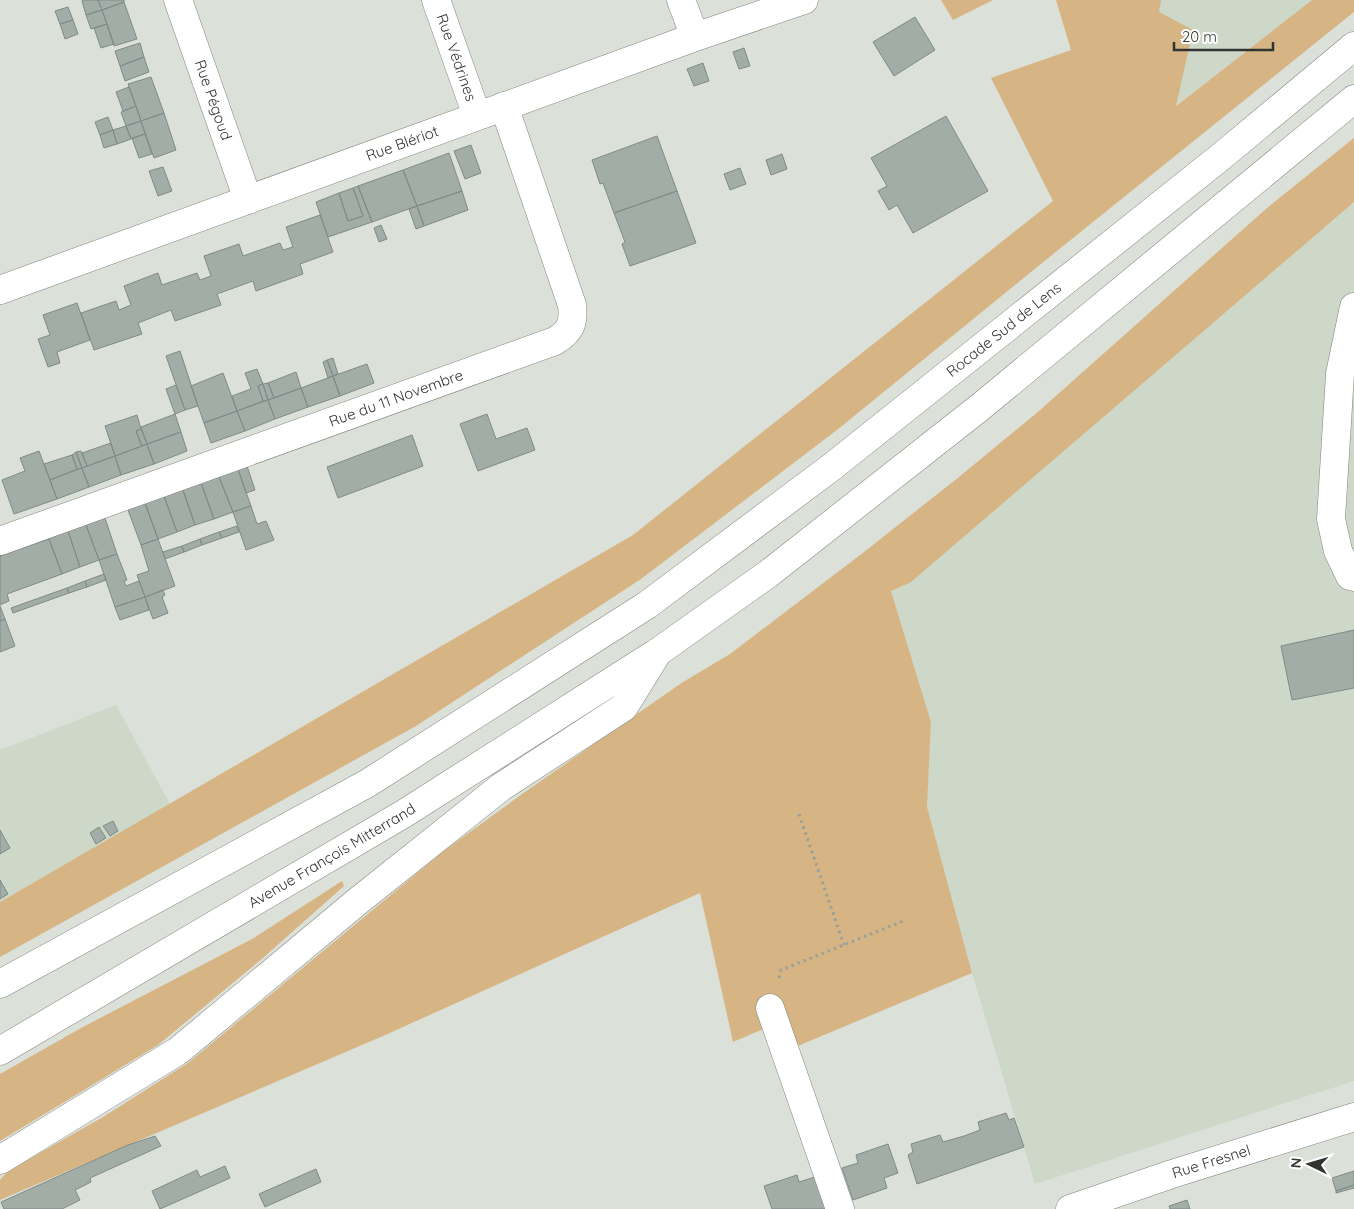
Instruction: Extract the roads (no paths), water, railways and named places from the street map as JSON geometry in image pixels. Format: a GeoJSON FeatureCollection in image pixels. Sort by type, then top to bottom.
{"type":"FeatureCollection","features":[{"type":"Feature","properties":{"kind":"main road","name":"Rue Pégoud"},"geometry":{"type":"LineString","coordinates":[[178,0],[248,200]]}},
{"type":"Feature","properties":{"kind":"main road","name":"Rue Védrines"},"geometry":{"type":"LineString","coordinates":[[436,0],[477,116]]}},
{"type":"Feature","properties":{"kind":"main road"},"geometry":{"type":"LineString","coordinates":[[681,0],[695,37]]}},
{"type":"Feature","properties":{"kind":"main road","name":"Rue Blériot"},"geometry":{"type":"LineString","coordinates":[[0,290],[695,37],[804,0]]}},
{"type":"Feature","properties":{"kind":"main road","name":"Rocade Sud de Lens"},"geometry":{"type":"LineString","coordinates":[[0,984],[368,784],[647,605],[834,466],[1223,155],[1354,46]]}},
{"type":"Feature","properties":{"kind":"main road","name":"Avenue François Mitterrand"},"geometry":{"type":"LineString","coordinates":[[0,1051],[405,813],[658,652],[768,574],[964,420],[1354,99]]}},
{"type":"Feature","properties":{"kind":"main road","name":"Rue du 11 Novembre"},"geometry":{"type":"LineString","coordinates":[[0,542],[555,340],[566,334],[572,323],[572,305],[504,106]]}},
{"type":"Feature","properties":{"kind":"main road"},"geometry":{"type":"LineString","coordinates":[[1353,319],[1340,374],[1331,519],[1338,551],[1350,576],[1354,577]]}},
{"type":"Feature","properties":{"kind":"main road"},"geometry":{"type":"LineString","coordinates":[[0,1160],[178,1051],[358,901],[501,787],[624,707],[658,652]]}},
{"type":"Feature","properties":{"kind":"main road"},"geometry":{"type":"LineString","coordinates":[[770,1008],[840,1209]]}},
{"type":"Feature","properties":{"kind":"main road","name":"Rue Fresnel"},"geometry":{"type":"LineString","coordinates":[[1070,1209],[1172,1174],[1354,1117]]}}]}
